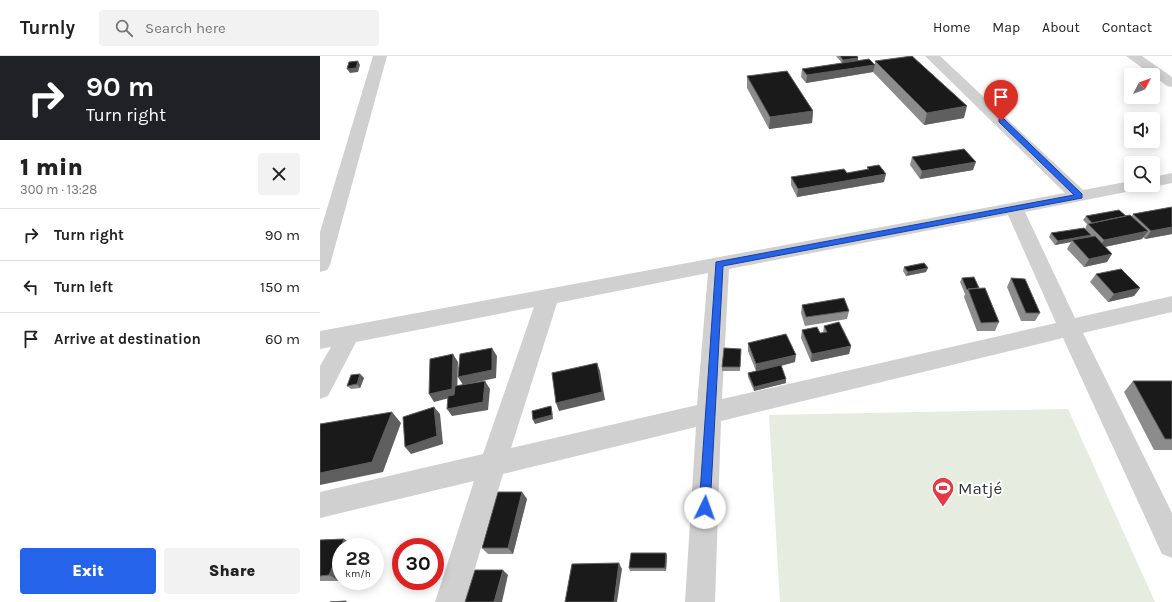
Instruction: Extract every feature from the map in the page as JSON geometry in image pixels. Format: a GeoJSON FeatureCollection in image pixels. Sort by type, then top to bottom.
{"type":"FeatureCollection","features":[{"type":"Feature","properties":{"kind":"street"},"geometry":{"type":"LineString","coordinates":[[320,265],[380,56]]}},
{"type":"Feature","properties":{"kind":"street"},"geometry":{"type":"LineString","coordinates":[[932,56],[1079,196]]}},
{"type":"Feature","properties":{"kind":"street"},"geometry":{"type":"LineString","coordinates":[[1133,56],[1172,83]]}},
{"type":"Feature","properties":{"kind":"street"},"geometry":{"type":"LineString","coordinates":[[1160,181],[1172,178]]}},
{"type":"Feature","properties":{"kind":"street"},"geometry":{"type":"LineString","coordinates":[[320,340],[1124,187]]}},
{"type":"Feature","properties":{"kind":"street"},"geometry":{"type":"LineString","coordinates":[[1014,208],[1069,328],[1172,544]]}},
{"type":"Feature","properties":{"kind":"street"},"geometry":{"type":"LineString","coordinates":[[700,602],[709,413],[719,264]]}},
{"type":"Feature","properties":{"kind":"street"},"geometry":{"type":"LineString","coordinates":[[450,602],[493,464],[548,297]]}},
{"type":"Feature","properties":{"kind":"street"},"geometry":{"type":"LineString","coordinates":[[320,505],[1172,304]]}},
{"type":"Feature","properties":{"kind":"street"},"geometry":{"type":"LineString","coordinates":[[320,389],[348,335]]}},
{"type":"Feature","properties":{"kind":"shaded area","name":"Matjé"},"geometry":{"type":"Polygon","coordinates":[[[1068,409],[1155,602],[780,602],[769,415],[1068,409]]]}},
{"type":"Feature","properties":{"kind":"building"},"geometry":{"type":"Polygon","coordinates":[[[840,56],[857,56],[858,58],[843,60],[840,56]]]}},
{"type":"Feature","properties":{"kind":"building"},"geometry":{"type":"Polygon","coordinates":[[[912,56],[967,106],[927,113],[875,61],[912,56]]]}},
{"type":"Feature","properties":{"kind":"building"},"geometry":{"type":"Polygon","coordinates":[[[869,59],[875,65],[807,75],[802,69],[869,59]]]}},
{"type":"Feature","properties":{"kind":"building"},"geometry":{"type":"Polygon","coordinates":[[[358,61],[356,68],[347,69],[349,62],[358,61]]]}},
{"type":"Feature","properties":{"kind":"building"},"geometry":{"type":"Polygon","coordinates":[[[787,71],[813,111],[770,117],[747,76],[787,71]]]}},
{"type":"Feature","properties":{"kind":"building"},"geometry":{"type":"Polygon","coordinates":[[[964,149],[976,162],[922,171],[912,157],[964,149]]]}},
{"type":"Feature","properties":{"kind":"building"},"geometry":{"type":"Polygon","coordinates":[[[879,165],[886,174],[798,189],[791,177],[844,169],[847,173],[869,169],[867,167],[879,165]]]}},
{"type":"Feature","properties":{"kind":"building"},"geometry":{"type":"Polygon","coordinates":[[[1172,207],[1172,227],[1151,231],[1133,214],[1172,207]]]}},
{"type":"Feature","properties":{"kind":"building"},"geometry":{"type":"Polygon","coordinates":[[[1119,210],[1126,216],[1092,223],[1086,216],[1119,210]]]}},
{"type":"Feature","properties":{"kind":"building"},"geometry":{"type":"Polygon","coordinates":[[[1130,215],[1148,231],[1104,240],[1088,224],[1130,215]]]}},
{"type":"Feature","properties":{"kind":"building"},"geometry":{"type":"Polygon","coordinates":[[[1084,228],[1091,235],[1058,241],[1051,233],[1084,228]]]}},
{"type":"Feature","properties":{"kind":"building"},"geometry":{"type":"Polygon","coordinates":[[[1095,236],[1112,254],[1089,259],[1072,240],[1095,236]]]}},
{"type":"Feature","properties":{"kind":"building"},"geometry":{"type":"Polygon","coordinates":[[[924,263],[928,268],[908,272],[904,267],[924,263]]]}},
{"type":"Feature","properties":{"kind":"building"},"geometry":{"type":"Polygon","coordinates":[[[1121,269],[1140,288],[1114,294],[1096,274],[1121,269]]]}},
{"type":"Feature","properties":{"kind":"building"},"geometry":{"type":"Polygon","coordinates":[[[974,277],[979,288],[967,290],[962,278],[974,277]]]}},
{"type":"Feature","properties":{"kind":"building"},"geometry":{"type":"Polygon","coordinates":[[[1011,278],[1025,279],[1040,313],[1026,313],[1011,278]]]}},
{"type":"Feature","properties":{"kind":"building"},"geometry":{"type":"Polygon","coordinates":[[[985,288],[999,322],[981,323],[968,289],[985,288]]]}},
{"type":"Feature","properties":{"kind":"building"},"geometry":{"type":"Polygon","coordinates":[[[844,298],[849,311],[806,317],[802,305],[844,298]]]}},
{"type":"Feature","properties":{"kind":"building"},"geometry":{"type":"Polygon","coordinates":[[[839,322],[851,346],[812,354],[802,330],[817,327],[820,333],[827,332],[824,326],[839,322]]]}},
{"type":"Feature","properties":{"kind":"building"},"geometry":{"type":"Polygon","coordinates":[[[786,334],[796,355],[756,364],[748,343],[786,334]]]}},
{"type":"Feature","properties":{"kind":"building"},"geometry":{"type":"Polygon","coordinates":[[[492,348],[492,370],[458,377],[460,354],[492,348]]]}},
{"type":"Feature","properties":{"kind":"building"},"geometry":{"type":"Polygon","coordinates":[[[724,348],[741,349],[740,367],[722,367],[724,348]]]}},
{"type":"Feature","properties":{"kind":"building"},"geometry":{"type":"Polygon","coordinates":[[[453,354],[452,389],[429,394],[430,359],[453,354]]]}},
{"type":"Feature","properties":{"kind":"building"},"geometry":{"type":"Polygon","coordinates":[[[597,363],[602,392],[556,403],[552,373],[597,363]]]}},
{"type":"Feature","properties":{"kind":"building"},"geometry":{"type":"Polygon","coordinates":[[[781,365],[786,379],[754,387],[748,373],[781,365]]]}},
{"type":"Feature","properties":{"kind":"building"},"geometry":{"type":"Polygon","coordinates":[[[360,374],[357,384],[347,386],[351,375],[360,374]]]}},
{"type":"Feature","properties":{"kind":"building"},"geometry":{"type":"Polygon","coordinates":[[[485,381],[483,402],[447,409],[448,396],[454,395],[455,386],[485,381]]]}},
{"type":"Feature","properties":{"kind":"building"},"geometry":{"type":"Polygon","coordinates":[[[1133,381],[1172,381],[1172,439],[1165,439],[1133,381]]]}},
{"type":"Feature","properties":{"kind":"building"},"geometry":{"type":"Polygon","coordinates":[[[551,406],[552,415],[533,420],[532,411],[551,406]]]}},
{"type":"Feature","properties":{"kind":"building"},"geometry":{"type":"Polygon","coordinates":[[[434,407],[437,436],[405,447],[403,417],[434,407]]]}},
{"type":"Feature","properties":{"kind":"building"},"geometry":{"type":"Polygon","coordinates":[[[392,412],[372,462],[320,473],[320,424],[392,412]]]}},
{"type":"Feature","properties":{"kind":"building"},"geometry":{"type":"Polygon","coordinates":[[[498,492],[522,492],[508,548],[482,548],[498,492]]]}},
{"type":"Feature","properties":{"kind":"building"},"geometry":{"type":"Polygon","coordinates":[[[320,540],[332,540],[332,568],[329,575],[320,576],[320,540]]]}},
{"type":"Feature","properties":{"kind":"building"},"geometry":{"type":"Polygon","coordinates":[[[631,553],[666,553],[665,568],[629,568],[631,553]]]}},
{"type":"Feature","properties":{"kind":"building"},"geometry":{"type":"Polygon","coordinates":[[[619,563],[614,602],[565,602],[572,564],[619,563]]]}},
{"type":"Feature","properties":{"kind":"building"},"geometry":{"type":"Polygon","coordinates":[[[475,570],[503,570],[494,602],[465,602],[475,570]]]}},
{"type":"Feature","properties":{"kind":"place","name":"Matjé"},"geometry":{"type":"Point","coordinates":[943,508]}},
{"type":"Feature","properties":{"kind":"route"},"geometry":{"type":"LineString","coordinates":[[705,508],[709,413],[719,264],[1079,196],[1001,121]]}}]}
